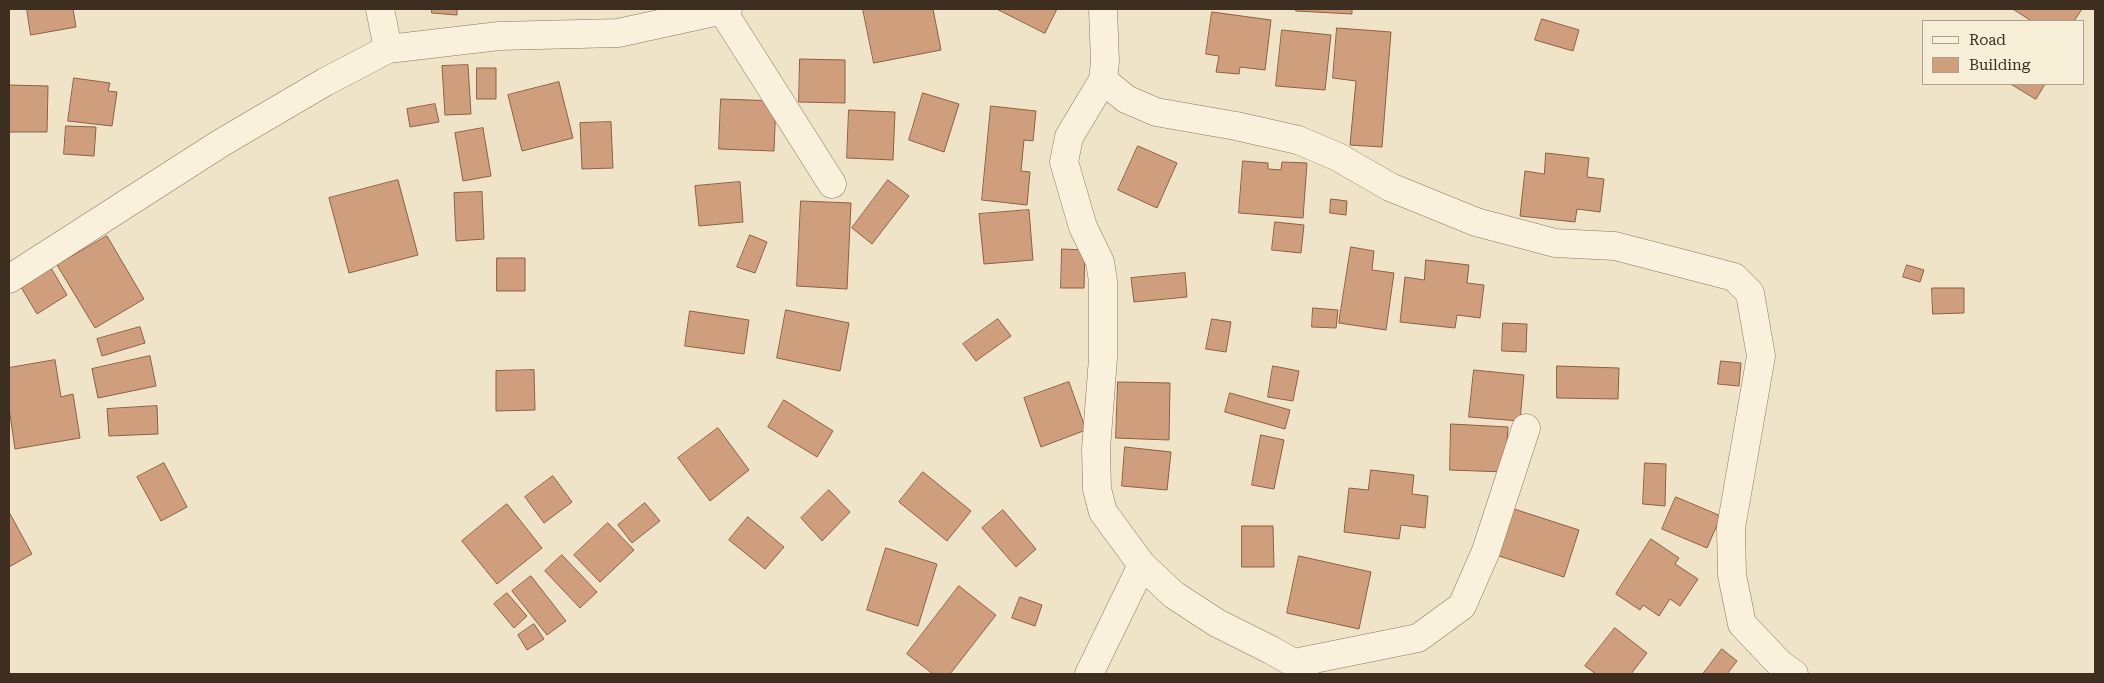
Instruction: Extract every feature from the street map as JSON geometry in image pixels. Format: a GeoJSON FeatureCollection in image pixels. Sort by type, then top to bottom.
{"type":"FeatureCollection","features":[{"type":"Feature","properties":{"kind":"street"},"geometry":{"type":"LineString","coordinates":[[380,9],[388,49]]}},
{"type":"Feature","properties":{"kind":"street"},"geometry":{"type":"LineString","coordinates":[[9,279],[221,143],[325,82],[388,49],[499,36],[618,33],[723,9],[832,184]]}},
{"type":"Feature","properties":{"kind":"street"},"geometry":{"type":"LineString","coordinates":[[1103,9],[1105,62],[1102,80],[1069,137],[1064,162],[1084,227],[1100,262],[1103,282],[1103,358],[1096,449],[1096,489],[1103,512],[1142,565],[1174,596],[1210,619],[1300,669],[1418,638],[1462,606],[1486,552],[1526,428]]}},
{"type":"Feature","properties":{"kind":"street"},"geometry":{"type":"LineString","coordinates":[[1102,80],[1126,99],[1156,112],[1236,126],[1298,140],[1338,157],[1390,187],[1476,222],[1555,243],[1615,246],[1734,278],[1750,293],[1761,356],[1731,528],[1732,575],[1742,624],[1780,664],[1794,674]]}},
{"type":"Feature","properties":{"kind":"street"},"geometry":{"type":"LineString","coordinates":[[1089,674],[1142,565]]}},
{"type":"Feature","properties":{"kind":"building"},"geometry":{"type":"Polygon","coordinates":[[[27,9],[73,9],[76,27],[31,35],[27,9]]]}},
{"type":"Feature","properties":{"kind":"building"},"geometry":{"type":"Polygon","coordinates":[[[432,9],[457,9],[457,15],[432,13],[432,9]]]}},
{"type":"Feature","properties":{"kind":"building"},"geometry":{"type":"Polygon","coordinates":[[[863,9],[933,9],[941,50],[874,63],[863,9]]]}},
{"type":"Feature","properties":{"kind":"building"},"geometry":{"type":"Polygon","coordinates":[[[997,9],[1057,9],[1045,33],[997,9]]]}},
{"type":"Feature","properties":{"kind":"building"},"geometry":{"type":"Polygon","coordinates":[[[1296,9],[1352,9],[1352,14],[1296,11],[1296,9]]]}},
{"type":"Feature","properties":{"kind":"building"},"geometry":{"type":"Polygon","coordinates":[[[2013,9],[2082,9],[2075,20],[2030,20],[2013,9]]]}},
{"type":"Feature","properties":{"kind":"building"},"geometry":{"type":"Polygon","coordinates":[[[1212,12],[1271,20],[1265,70],[1240,67],[1239,74],[1216,72],[1219,56],[1206,54],[1212,12]]]}},
{"type":"Feature","properties":{"kind":"building"},"geometry":{"type":"Polygon","coordinates":[[[1542,19],[1579,30],[1573,51],[1535,40],[1542,19]]]}},
{"type":"Feature","properties":{"kind":"building"},"geometry":{"type":"Polygon","coordinates":[[[1337,28],[1391,32],[1382,147],[1350,145],[1356,81],[1333,78],[1337,28]]]}},
{"type":"Feature","properties":{"kind":"building"},"geometry":{"type":"Polygon","coordinates":[[[1282,30],[1331,35],[1325,90],[1276,86],[1282,30]]]}},
{"type":"Feature","properties":{"kind":"building"},"geometry":{"type":"Polygon","coordinates":[[[800,59],[845,60],[845,103],[799,102],[800,59]]]}},
{"type":"Feature","properties":{"kind":"building"},"geometry":{"type":"Polygon","coordinates":[[[468,65],[471,114],[445,115],[442,66],[468,65]]]}},
{"type":"Feature","properties":{"kind":"building"},"geometry":{"type":"Polygon","coordinates":[[[477,68],[496,68],[496,99],[477,99],[477,68]]]}},
{"type":"Feature","properties":{"kind":"building"},"geometry":{"type":"Polygon","coordinates":[[[74,78],[110,83],[108,91],[117,92],[112,126],[68,121],[74,78]]]}},
{"type":"Feature","properties":{"kind":"building"},"geometry":{"type":"Polygon","coordinates":[[[559,82],[573,138],[522,151],[508,95],[559,82]]]}},
{"type":"Feature","properties":{"kind":"building"},"geometry":{"type":"Polygon","coordinates":[[[9,85],[48,86],[47,132],[9,132],[9,85]]]}},
{"type":"Feature","properties":{"kind":"building"},"geometry":{"type":"Polygon","coordinates":[[[2013,85],[2044,85],[2036,99],[2013,85]]]}},
{"type":"Feature","properties":{"kind":"building"},"geometry":{"type":"Polygon","coordinates":[[[923,93],[959,104],[944,152],[909,140],[923,93]]]}},
{"type":"Feature","properties":{"kind":"building"},"geometry":{"type":"Polygon","coordinates":[[[721,99],[776,101],[774,151],[719,149],[721,99]]]}},
{"type":"Feature","properties":{"kind":"building"},"geometry":{"type":"Polygon","coordinates":[[[435,104],[439,122],[410,127],[407,109],[435,104]]]}},
{"type":"Feature","properties":{"kind":"building"},"geometry":{"type":"Polygon","coordinates":[[[991,106],[1036,111],[1033,141],[1024,140],[1021,171],[1030,172],[1027,205],[982,200],[991,106]]]}},
{"type":"Feature","properties":{"kind":"building"},"geometry":{"type":"Polygon","coordinates":[[[849,110],[895,112],[893,160],[847,158],[849,110]]]}},
{"type":"Feature","properties":{"kind":"building"},"geometry":{"type":"Polygon","coordinates":[[[611,122],[613,168],[582,169],[580,123],[611,122]]]}},
{"type":"Feature","properties":{"kind":"building"},"geometry":{"type":"Polygon","coordinates":[[[66,126],[96,127],[94,156],[64,154],[66,126]]]}},
{"type":"Feature","properties":{"kind":"building"},"geometry":{"type":"Polygon","coordinates":[[[483,128],[491,176],[463,181],[455,133],[483,128]]]}},
{"type":"Feature","properties":{"kind":"building"},"geometry":{"type":"Polygon","coordinates":[[[1138,146],[1177,163],[1157,208],[1118,190],[1138,146]]]}},
{"type":"Feature","properties":{"kind":"building"},"geometry":{"type":"Polygon","coordinates":[[[1546,153],[1589,158],[1587,177],[1604,179],[1600,212],[1577,209],[1575,222],[1520,216],[1525,171],[1544,174],[1546,153]]]}},
{"type":"Feature","properties":{"kind":"building"},"geometry":{"type":"Polygon","coordinates":[[[1243,161],[1268,163],[1268,169],[1281,170],[1282,162],[1307,163],[1303,218],[1239,213],[1243,161]]]}},
{"type":"Feature","properties":{"kind":"building"},"geometry":{"type":"Polygon","coordinates":[[[398,180],[418,255],[349,273],[329,198],[398,180]]]}},
{"type":"Feature","properties":{"kind":"building"},"geometry":{"type":"Polygon","coordinates":[[[888,180],[909,196],[872,244],[852,228],[888,180]]]}},
{"type":"Feature","properties":{"kind":"building"},"geometry":{"type":"Polygon","coordinates":[[[740,182],[743,222],[699,226],[695,186],[740,182]]]}},
{"type":"Feature","properties":{"kind":"building"},"geometry":{"type":"Polygon","coordinates":[[[482,192],[484,239],[456,241],[454,193],[482,192]]]}},
{"type":"Feature","properties":{"kind":"building"},"geometry":{"type":"Polygon","coordinates":[[[1331,199],[1347,201],[1346,215],[1330,213],[1331,199]]]}},
{"type":"Feature","properties":{"kind":"building"},"geometry":{"type":"Polygon","coordinates":[[[801,201],[851,203],[847,289],[797,286],[801,201]]]}},
{"type":"Feature","properties":{"kind":"building"},"geometry":{"type":"Polygon","coordinates":[[[1029,210],[1033,260],[984,264],[979,214],[1029,210]]]}},
{"type":"Feature","properties":{"kind":"building"},"geometry":{"type":"Polygon","coordinates":[[[1275,222],[1304,225],[1301,253],[1272,250],[1275,222]]]}},
{"type":"Feature","properties":{"kind":"building"},"geometry":{"type":"Polygon","coordinates":[[[750,235],[767,242],[755,273],[737,267],[750,235]]]}},
{"type":"Feature","properties":{"kind":"building"},"geometry":{"type":"Polygon","coordinates":[[[107,236],[144,299],[95,328],[57,265],[107,236]]]}},
{"type":"Feature","properties":{"kind":"building"},"geometry":{"type":"Polygon","coordinates":[[[1351,247],[1374,251],[1372,270],[1394,273],[1386,330],[1339,323],[1351,247]]]}},
{"type":"Feature","properties":{"kind":"building"},"geometry":{"type":"Polygon","coordinates":[[[1062,249],[1085,250],[1084,288],[1061,288],[1062,249]]]}},
{"type":"Feature","properties":{"kind":"building"},"geometry":{"type":"Polygon","coordinates":[[[497,258],[525,258],[525,291],[497,291],[497,258]]]}},
{"type":"Feature","properties":{"kind":"building"},"geometry":{"type":"Polygon","coordinates":[[[1426,260],[1469,265],[1467,283],[1484,285],[1480,318],[1457,315],[1455,328],[1400,322],[1405,277],[1424,280],[1426,260]]]}},
{"type":"Feature","properties":{"kind":"building"},"geometry":{"type":"Polygon","coordinates":[[[48,263],[67,295],[37,314],[18,282],[48,263]]]}},
{"type":"Feature","properties":{"kind":"building"},"geometry":{"type":"Polygon","coordinates":[[[1907,265],[1924,270],[1920,282],[1903,277],[1907,265]]]}},
{"type":"Feature","properties":{"kind":"building"},"geometry":{"type":"Polygon","coordinates":[[[1185,273],[1187,297],[1134,302],[1131,278],[1185,273]]]}},
{"type":"Feature","properties":{"kind":"building"},"geometry":{"type":"Polygon","coordinates":[[[1932,288],[1964,288],[1964,313],[1933,314],[1932,288]]]}},
{"type":"Feature","properties":{"kind":"building"},"geometry":{"type":"Polygon","coordinates":[[[1313,308],[1338,310],[1336,328],[1312,327],[1313,308]]]}},
{"type":"Feature","properties":{"kind":"building"},"geometry":{"type":"Polygon","coordinates":[[[786,310],[849,323],[840,371],[777,358],[786,310]]]}},
{"type":"Feature","properties":{"kind":"building"},"geometry":{"type":"Polygon","coordinates":[[[690,311],[749,320],[744,354],[685,346],[690,311]]]}},
{"type":"Feature","properties":{"kind":"building"},"geometry":{"type":"Polygon","coordinates":[[[998,319],[1011,336],[976,361],[963,344],[998,319]]]}},
{"type":"Feature","properties":{"kind":"building"},"geometry":{"type":"Polygon","coordinates":[[[1212,319],[1231,322],[1226,352],[1206,349],[1212,319]]]}},
{"type":"Feature","properties":{"kind":"building"},"geometry":{"type":"Polygon","coordinates":[[[1503,323],[1527,324],[1526,352],[1502,351],[1503,323]]]}},
{"type":"Feature","properties":{"kind":"building"},"geometry":{"type":"Polygon","coordinates":[[[140,327],[145,343],[102,356],[97,339],[140,327]]]}},
{"type":"Feature","properties":{"kind":"building"},"geometry":{"type":"Polygon","coordinates":[[[150,356],[156,386],[98,398],[92,369],[150,356]]]}},
{"type":"Feature","properties":{"kind":"building"},"geometry":{"type":"Polygon","coordinates":[[[55,360],[61,397],[73,394],[80,438],[15,449],[9,408],[9,368],[55,360]]]}},
{"type":"Feature","properties":{"kind":"building"},"geometry":{"type":"Polygon","coordinates":[[[1721,361],[1741,363],[1739,386],[1718,384],[1721,361]]]}},
{"type":"Feature","properties":{"kind":"building"},"geometry":{"type":"Polygon","coordinates":[[[1273,366],[1299,371],[1293,401],[1268,397],[1273,366]]]}},
{"type":"Feature","properties":{"kind":"building"},"geometry":{"type":"Polygon","coordinates":[[[1557,366],[1619,368],[1618,399],[1557,398],[1557,366]]]}},
{"type":"Feature","properties":{"kind":"building"},"geometry":{"type":"Polygon","coordinates":[[[534,370],[535,410],[496,411],[496,371],[534,370]]]}},
{"type":"Feature","properties":{"kind":"building"},"geometry":{"type":"Polygon","coordinates":[[[1474,370],[1524,375],[1520,421],[1469,417],[1474,370]]]}},
{"type":"Feature","properties":{"kind":"building"},"geometry":{"type":"Polygon","coordinates":[[[1069,382],[1086,430],[1041,447],[1024,398],[1069,382]]]}},
{"type":"Feature","properties":{"kind":"building"},"geometry":{"type":"Polygon","coordinates":[[[1118,382],[1170,383],[1169,440],[1116,438],[1118,382]]]}},
{"type":"Feature","properties":{"kind":"building"},"geometry":{"type":"Polygon","coordinates":[[[1230,393],[1290,410],[1285,429],[1225,412],[1230,393]]]}},
{"type":"Feature","properties":{"kind":"building"},"geometry":{"type":"Polygon","coordinates":[[[784,400],[833,431],[817,457],[768,427],[784,400]]]}},
{"type":"Feature","properties":{"kind":"building"},"geometry":{"type":"Polygon","coordinates":[[[157,406],[158,434],[109,436],[107,409],[157,406]]]}},
{"type":"Feature","properties":{"kind":"building"},"geometry":{"type":"Polygon","coordinates":[[[1451,424],[1508,427],[1505,472],[1450,470],[1451,424]]]}},
{"type":"Feature","properties":{"kind":"building"},"geometry":{"type":"Polygon","coordinates":[[[718,428],[749,470],[710,501],[678,458],[718,428]]]}},
{"type":"Feature","properties":{"kind":"building"},"geometry":{"type":"Polygon","coordinates":[[[1261,435],[1284,440],[1274,489],[1252,485],[1261,435]]]}},
{"type":"Feature","properties":{"kind":"building"},"geometry":{"type":"Polygon","coordinates":[[[1125,447],[1171,452],[1167,490],[1122,486],[1125,447]]]}},
{"type":"Feature","properties":{"kind":"building"},"geometry":{"type":"Polygon","coordinates":[[[164,463],[187,507],[161,521],[137,477],[164,463]]]}},
{"type":"Feature","properties":{"kind":"building"},"geometry":{"type":"Polygon","coordinates":[[[1645,463],[1666,464],[1665,506],[1643,504],[1645,463]]]}},
{"type":"Feature","properties":{"kind":"building"},"geometry":{"type":"Polygon","coordinates":[[[1371,470],[1414,475],[1412,494],[1428,496],[1425,528],[1401,525],[1399,539],[1344,532],[1349,488],[1368,490],[1371,470]]]}},
{"type":"Feature","properties":{"kind":"building"},"geometry":{"type":"Polygon","coordinates":[[[923,472],[971,511],[947,541],[899,502],[923,472]]]}},
{"type":"Feature","properties":{"kind":"building"},"geometry":{"type":"Polygon","coordinates":[[[553,476],[572,502],[544,523],[525,497],[553,476]]]}},
{"type":"Feature","properties":{"kind":"building"},"geometry":{"type":"Polygon","coordinates":[[[829,490],[850,512],[822,541],[801,518],[829,490]]]}},
{"type":"Feature","properties":{"kind":"building"},"geometry":{"type":"Polygon","coordinates":[[[1676,497],[1721,516],[1707,548],[1662,529],[1676,497]]]}},
{"type":"Feature","properties":{"kind":"building"},"geometry":{"type":"Polygon","coordinates":[[[645,503],[660,521],[632,543],[618,525],[645,503]]]}},
{"type":"Feature","properties":{"kind":"building"},"geometry":{"type":"Polygon","coordinates":[[[507,504],[542,548],[497,584],[462,541],[507,504]]]}},
{"type":"Feature","properties":{"kind":"building"},"geometry":{"type":"Polygon","coordinates":[[[1511,508],[1579,530],[1564,577],[1496,555],[1511,508]]]}},
{"type":"Feature","properties":{"kind":"building"},"geometry":{"type":"Polygon","coordinates":[[[1003,510],[1036,549],[1016,567],[982,528],[1003,510]]]}},
{"type":"Feature","properties":{"kind":"building"},"geometry":{"type":"Polygon","coordinates":[[[9,512],[32,554],[9,567],[9,512]]]}},
{"type":"Feature","properties":{"kind":"building"},"geometry":{"type":"Polygon","coordinates":[[[748,517],[784,547],[765,569],[729,540],[748,517]]]}},
{"type":"Feature","properties":{"kind":"building"},"geometry":{"type":"Polygon","coordinates":[[[608,523],[634,550],[600,582],[574,555],[608,523]]]}},
{"type":"Feature","properties":{"kind":"building"},"geometry":{"type":"Polygon","coordinates":[[[1242,526],[1273,526],[1274,567],[1242,567],[1242,526]]]}},
{"type":"Feature","properties":{"kind":"building"},"geometry":{"type":"Polygon","coordinates":[[[1651,539],[1679,558],[1675,564],[1698,579],[1680,606],[1670,599],[1659,616],[1643,605],[1640,610],[1616,594],[1651,539]]]}},
{"type":"Feature","properties":{"kind":"building"},"geometry":{"type":"Polygon","coordinates":[[[886,548],[937,564],[918,626],[867,610],[886,548]]]}},
{"type":"Feature","properties":{"kind":"building"},"geometry":{"type":"Polygon","coordinates":[[[562,555],[597,592],[580,608],[545,571],[562,555]]]}},
{"type":"Feature","properties":{"kind":"building"},"geometry":{"type":"Polygon","coordinates":[[[1299,556],[1371,572],[1359,629],[1287,613],[1299,556]]]}},
{"type":"Feature","properties":{"kind":"building"},"geometry":{"type":"Polygon","coordinates":[[[531,576],[566,621],[547,635],[512,591],[531,576]]]}},
{"type":"Feature","properties":{"kind":"building"},"geometry":{"type":"Polygon","coordinates":[[[959,586],[996,615],[950,674],[933,674],[907,654],[959,586]]]}},
{"type":"Feature","properties":{"kind":"building"},"geometry":{"type":"Polygon","coordinates":[[[507,593],[527,616],[514,628],[494,604],[507,593]]]}},
{"type":"Feature","properties":{"kind":"building"},"geometry":{"type":"Polygon","coordinates":[[[1020,597],[1042,605],[1035,626],[1012,618],[1020,597]]]}},
{"type":"Feature","properties":{"kind":"building"},"geometry":{"type":"Polygon","coordinates":[[[534,624],[544,639],[527,650],[518,635],[534,624]]]}},
{"type":"Feature","properties":{"kind":"building"},"geometry":{"type":"Polygon","coordinates":[[[1615,628],[1647,653],[1631,674],[1596,674],[1585,666],[1615,628]]]}},
{"type":"Feature","properties":{"kind":"building"},"geometry":{"type":"Polygon","coordinates":[[[1722,649],[1737,661],[1727,674],[1703,674],[1722,649]]]}}]}
